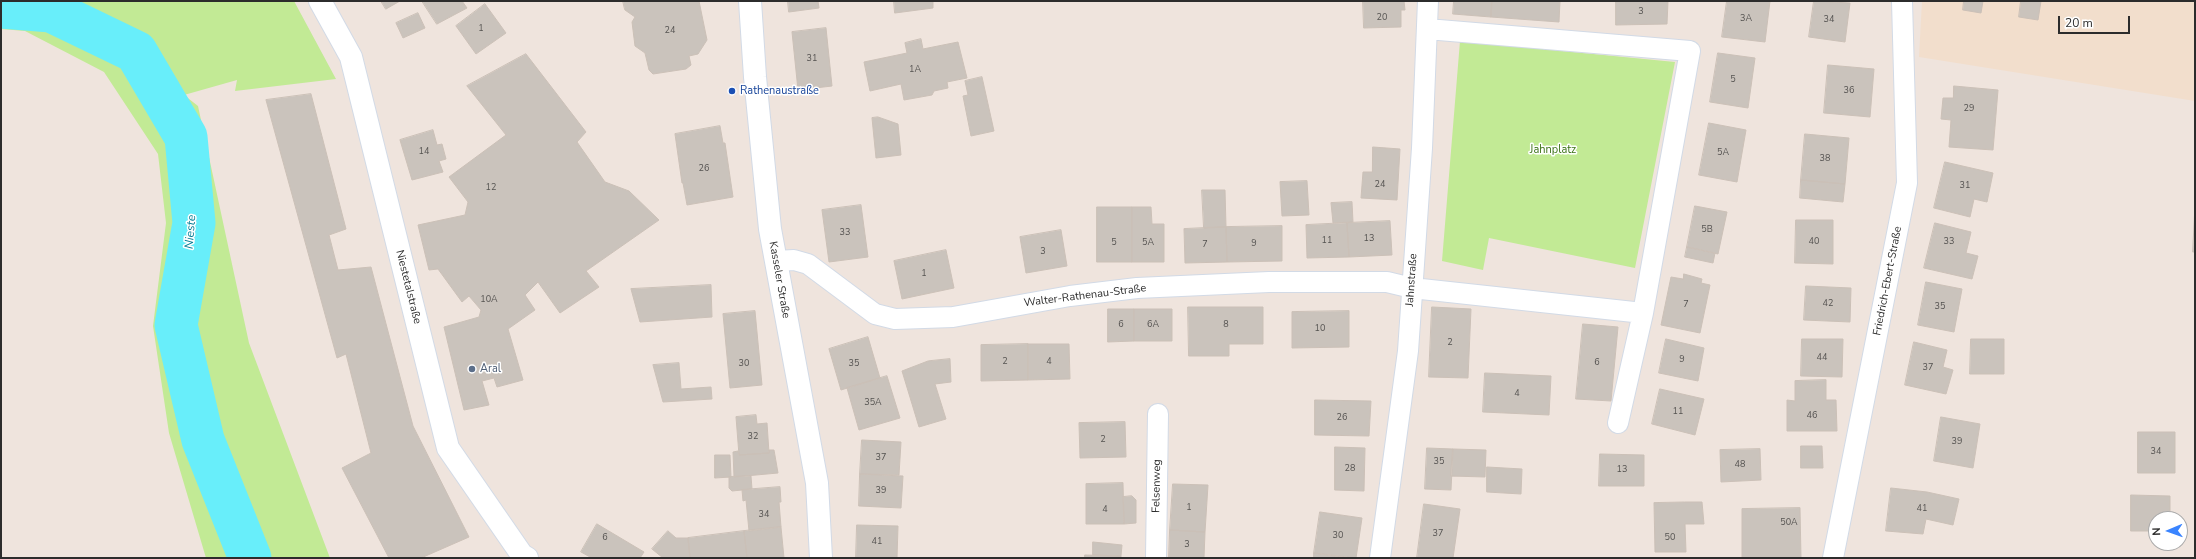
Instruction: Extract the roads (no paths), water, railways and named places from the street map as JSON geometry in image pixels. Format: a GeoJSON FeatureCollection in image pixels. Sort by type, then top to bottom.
{"type":"FeatureCollection","features":[{"type":"Feature","properties":{"kind":"main road","name":"Niestetalstraße"},"geometry":{"type":"LineString","coordinates":[[320,1],[351,57],[448,448],[522,555],[527,558]]}},
{"type":"Feature","properties":{"kind":"main road","name":"Kasseler Straße"},"geometry":{"type":"LineString","coordinates":[[750,1],[755,77],[769,221],[817,483],[821,526],[821,558]]}},
{"type":"Feature","properties":{"kind":"street","name":"Jahnstraße"},"geometry":{"type":"LineString","coordinates":[[1380,558],[1408,351],[1422,148],[1428,1]]}},
{"type":"Feature","properties":{"kind":"street","name":"Friedrich-Ebert-Straße"},"geometry":{"type":"LineString","coordinates":[[1833,558],[1906,183],[1902,1]]}},
{"type":"Feature","properties":{"kind":"street"},"geometry":{"type":"LineString","coordinates":[[1427,29],[1690,51],[1643,313],[1618,423]]}},
{"type":"Feature","properties":{"kind":"street","name":"Walter-Rathenau-Straße"},"geometry":{"type":"LineString","coordinates":[[776,261],[794,260],[808,264],[875,314],[895,319],[953,317],[1070,296],[1137,288],[1277,282],[1387,282],[1412,288]]}},
{"type":"Feature","properties":{"kind":"street"},"geometry":{"type":"LineString","coordinates":[[1412,288],[1643,313]]}},
{"type":"Feature","properties":{"kind":"street","name":"Felsenweg"},"geometry":{"type":"LineString","coordinates":[[1156,558],[1158,414]]}},
{"type":"Feature","properties":{"kind":"waterway","name":"Nieste"},"geometry":{"type":"LineString","coordinates":[[1,7],[51,11],[136,52],[186,137],[194,223],[176,325],[203,440],[250,558]]}},
{"type":"Feature","properties":{"kind":"place","name":"Rathenaustraße"},"geometry":{"type":"Point","coordinates":[732,91]}},
{"type":"Feature","properties":{"kind":"place","name":"Aral"},"geometry":{"type":"Point","coordinates":[472,369]}},
{"type":"Feature","properties":{"kind":"park label","name":"Jahnplatz"},"geometry":{"type":"Point","coordinates":[1553,150]}}]}
